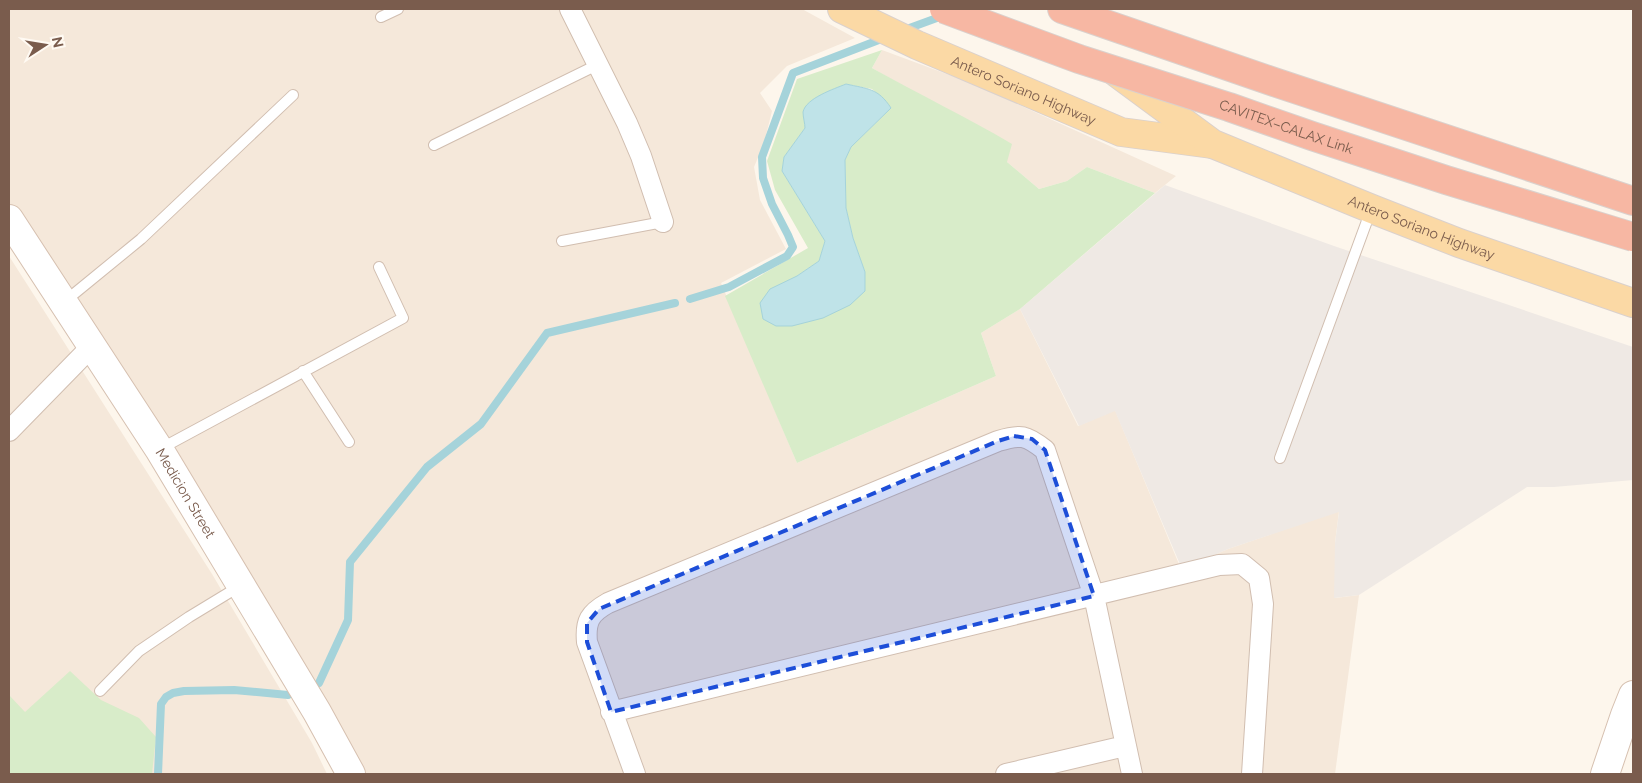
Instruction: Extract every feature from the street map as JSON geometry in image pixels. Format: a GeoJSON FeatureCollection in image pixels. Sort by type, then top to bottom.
{"type":"FeatureCollection","features":[{"type":"Feature","properties":{"kind":"highway","name":"CAVITEX–CALAX Link"},"geometry":{"type":"LineString","coordinates":[[944,9],[1079,59],[1446,180],[1633,237]]}},
{"type":"Feature","properties":{"kind":"highway"},"geometry":{"type":"LineString","coordinates":[[1062,9],[1633,201]]}},
{"type":"Feature","properties":{"kind":"main road","name":"Antero Soriano Highway"},"geometry":{"type":"LineString","coordinates":[[842,9],[917,46],[1120,132],[1213,144]]}},
{"type":"Feature","properties":{"kind":"main road","name":"Antero Soriano Highway"},"geometry":{"type":"LineString","coordinates":[[984,11],[1083,55],[1114,71],[1213,144],[1467,246],[1633,303]]}},
{"type":"Feature","properties":{"kind":"street"},"geometry":{"type":"LineString","coordinates":[[570,9],[634,140],[663,222]]}},
{"type":"Feature","properties":{"kind":"street","name":"Medicion Street"},"geometry":{"type":"LineString","coordinates":[[9,219],[159,449],[325,726],[351,774]]}},
{"type":"Feature","properties":{"kind":"street"},"geometry":{"type":"LineString","coordinates":[[9,431],[92,346]]}},
{"type":"Feature","properties":{"kind":"street"},"geometry":{"type":"LineString","coordinates":[[635,774],[587,642],[587,623],[598,609],[971,452],[1014,436],[1032,439],[1045,450],[1094,596],[1132,774]]}},
{"type":"Feature","properties":{"kind":"street"},"geometry":{"type":"LineString","coordinates":[[611,712],[1219,565],[1242,564],[1259,578],[1262,604],[1252,774]]}},
{"type":"Feature","properties":{"kind":"street"},"geometry":{"type":"LineString","coordinates":[[1606,774],[1633,695]]}},
{"type":"Feature","properties":{"kind":"street"},"geometry":{"type":"LineString","coordinates":[[1006,774],[1125,746]]}},
{"type":"Feature","properties":{"kind":"lane"},"geometry":{"type":"LineString","coordinates":[[381,17],[398,9]]}},
{"type":"Feature","properties":{"kind":"lane"},"geometry":{"type":"LineString","coordinates":[[434,145],[597,64]]}},
{"type":"Feature","properties":{"kind":"lane"},"geometry":{"type":"LineString","coordinates":[[63,303],[148,232],[293,95]]}},
{"type":"Feature","properties":{"kind":"lane"},"geometry":{"type":"LineString","coordinates":[[1280,458],[1372,209]]}},
{"type":"Feature","properties":{"kind":"lane"},"geometry":{"type":"LineString","coordinates":[[562,241],[663,222]]}},
{"type":"Feature","properties":{"kind":"lane"},"geometry":{"type":"LineString","coordinates":[[159,449],[403,318],[379,267]]}},
{"type":"Feature","properties":{"kind":"lane"},"geometry":{"type":"LineString","coordinates":[[303,371],[349,442]]}},
{"type":"Feature","properties":{"kind":"lane"},"geometry":{"type":"LineString","coordinates":[[100,691],[140,651],[188,617],[241,585]]}},
{"type":"Feature","properties":{"kind":"highlighted area"},"geometry":{"type":"Polygon","coordinates":[[[1014,436],[1032,439],[1045,450],[1094,596],[611,712],[587,642],[587,623],[599,609],[998,441],[1014,436]]]}},
{"type":"Feature","properties":{"kind":"shaded area"},"geometry":{"type":"Polygon","coordinates":[[[9,9],[802,9],[855,38],[787,66],[760,93],[772,111],[764,143],[754,167],[760,200],[786,249],[721,283],[797,463],[996,376],[981,333],[1020,309],[1078,426],[1115,410],[1181,569],[1228,549],[1339,511],[1335,543],[1335,598],[1359,595],[1335,774],[353,774],[26,230],[9,205],[9,9]]]}},
{"type":"Feature","properties":{"kind":"shaded area"},"geometry":{"type":"Polygon","coordinates":[[[882,50],[971,83],[1176,176],[1155,193],[1087,167],[1067,181],[1039,189],[1007,162],[905,87],[872,68],[882,50]]]}},
{"type":"Feature","properties":{"kind":"shaded area"},"geometry":{"type":"Polygon","coordinates":[[[1165,185],[1334,246],[1633,347],[1633,480],[1554,487],[1527,487],[1359,595],[1334,598],[1335,543],[1339,512],[1228,549],[1182,569],[1115,411],[1079,426],[1020,309],[1165,185]]]}},
{"type":"Feature","properties":{"kind":"shaded area"},"geometry":{"type":"Polygon","coordinates":[[[9,256],[212,574],[312,743],[327,774],[9,774],[9,256]]]}},
{"type":"Feature","properties":{"kind":"green space"},"geometry":{"type":"Polygon","coordinates":[[[882,50],[872,68],[1012,144],[1007,162],[1039,189],[1067,181],[1087,167],[1155,193],[1020,309],[981,333],[996,376],[797,463],[725,296],[808,248],[775,190],[767,161],[797,79],[882,50]],[[846,84],[805,128],[784,157],[782,171],[825,241],[819,261],[797,276],[865,272],[853,238],[846,208],[845,160],[851,147],[891,108],[872,89],[846,84]]]}},
{"type":"Feature","properties":{"kind":"green space"},"geometry":{"type":"Polygon","coordinates":[[[70,671],[101,700],[139,718],[156,737],[152,774],[9,774],[9,695],[25,712],[70,671]]]}},
{"type":"Feature","properties":{"kind":"water"},"geometry":{"type":"Polygon","coordinates":[[[846,84],[872,90],[882,97],[891,108],[851,147],[845,160],[846,208],[853,238],[865,272],[865,291],[850,305],[823,318],[792,326],[776,326],[763,319],[760,303],[770,289],[797,276],[819,261],[825,241],[782,171],[784,157],[805,128],[803,112],[809,102],[846,84]]]}},
{"type":"Feature","properties":{"kind":"waterway"},"geometry":{"type":"LineString","coordinates":[[904,30],[945,15]]}},
{"type":"Feature","properties":{"kind":"waterway"},"geometry":{"type":"LineString","coordinates":[[690,299],[729,287],[787,256],[793,247],[772,204],[763,178],[762,157],[793,73],[884,38]]}},
{"type":"Feature","properties":{"kind":"waterway"},"geometry":{"type":"LineString","coordinates":[[319,683],[348,620],[350,562],[427,467],[481,424],[547,333],[675,303]]}},
{"type":"Feature","properties":{"kind":"waterway"},"geometry":{"type":"LineString","coordinates":[[158,774],[161,704],[166,697],[173,693],[184,691],[234,690],[288,695]]}}]}
